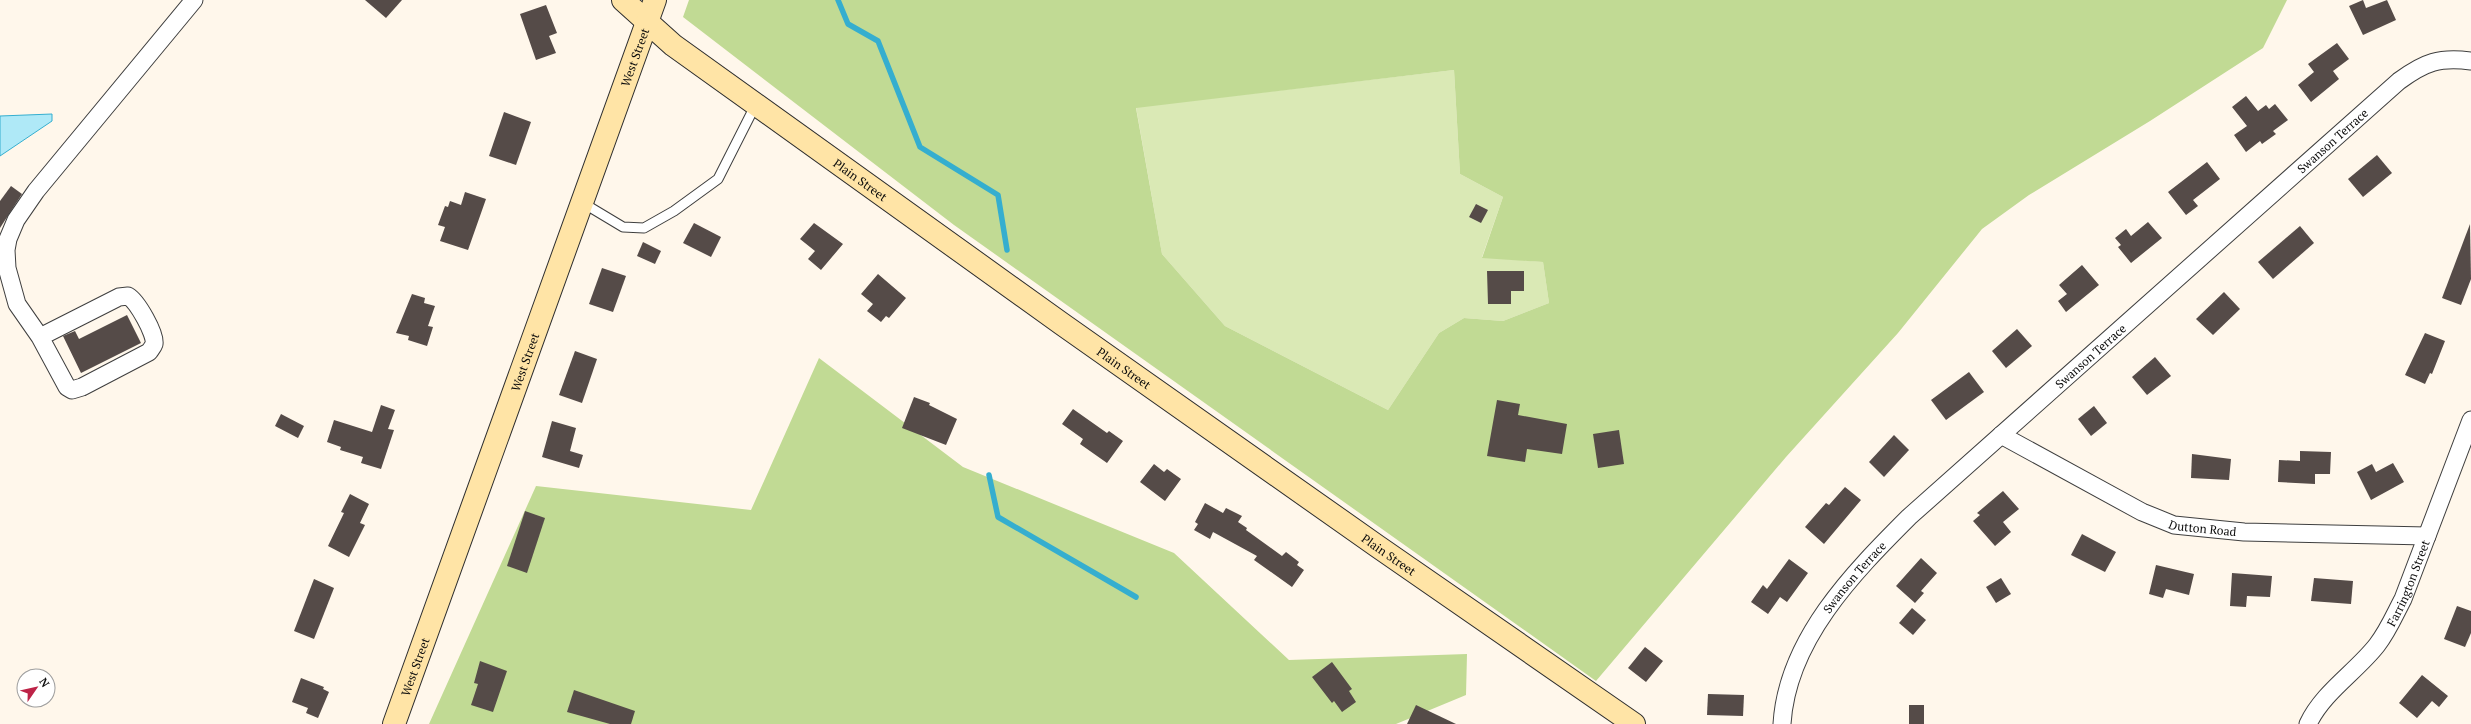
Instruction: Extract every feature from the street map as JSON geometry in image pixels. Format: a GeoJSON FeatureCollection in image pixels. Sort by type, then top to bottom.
{"type":"FeatureCollection","features":[{"type":"Feature","properties":{"kind":"street"},"geometry":{"type":"LineString","coordinates":[[40,337],[124,296],[128,296],[136,302],[153,334],[154,343],[149,352],[82,387],[72,390],[63,384],[40,337],[23,315],[9,277],[6,250],[12,230],[36,191],[194,0]]}},
{"type":"Feature","properties":{"kind":"street","name":"Plain Street"},"geometry":{"type":"LineString","coordinates":[[622,0],[646,23],[673,45],[756,103],[1068,329],[1376,546],[1634,724]]}},
{"type":"Feature","properties":{"kind":"street","name":"West Street"},"geometry":{"type":"LineString","coordinates":[[394,724],[655,0]]}},
{"type":"Feature","properties":{"kind":"street","name":"Swanson Terrace"},"geometry":{"type":"LineString","coordinates":[[1782,724],[1783,706],[1795,668],[1816,626],[1845,585],[1908,517],[2399,81],[2415,70],[2433,61],[2451,59],[2471,61]]}},
{"type":"Feature","properties":{"kind":"street","name":"Farrington Street"},"geometry":{"type":"LineString","coordinates":[[2308,724],[2334,690],[2377,644],[2388,627],[2403,599],[2471,420]]}},
{"type":"Feature","properties":{"kind":"street","name":"Dutton Road"},"geometry":{"type":"LineString","coordinates":[[2000,435],[2142,512],[2174,525],[2244,532],[2427,536]]}},
{"type":"Feature","properties":{"kind":"lane"},"geometry":{"type":"LineString","coordinates":[[583,203],[623,227],[644,228],[674,211],[718,179],[756,103]]}},
{"type":"Feature","properties":{"kind":"green space"},"geometry":{"type":"Polygon","coordinates":[[[689,0],[2287,0],[2263,48],[2150,121],[2029,195],[1982,229],[1898,333],[1786,457],[1596,681],[954,225],[683,17],[689,0]],[[1454,70],[1136,108],[1162,254],[1225,326],[1388,410],[1439,333],[1464,318],[1503,321],[1549,303],[1543,262],[1482,258],[1503,197],[1460,174],[1454,70]]]}},
{"type":"Feature","properties":{"kind":"green space"},"geometry":{"type":"Polygon","coordinates":[[[1454,70],[1460,174],[1503,197],[1482,257],[1543,262],[1549,303],[1503,321],[1464,318],[1439,333],[1388,410],[1225,326],[1162,254],[1136,107],[1454,70]]]}},
{"type":"Feature","properties":{"kind":"green space"},"geometry":{"type":"Polygon","coordinates":[[[819,358],[963,467],[1174,553],[1289,660],[1467,654],[1466,695],[1396,724],[429,724],[536,486],[751,510],[819,358]]]}},
{"type":"Feature","properties":{"kind":"water"},"geometry":{"type":"Polygon","coordinates":[[[52,114],[52,121],[0,156],[0,116],[52,114]]]}},
{"type":"Feature","properties":{"kind":"building"},"geometry":{"type":"Polygon","coordinates":[[[365,0],[402,0],[386,18],[365,0]]]}},
{"type":"Feature","properties":{"kind":"building"},"geometry":{"type":"Polygon","coordinates":[[[2363,0],[2366,8],[2387,0],[2396,20],[2363,35],[2349,6],[2363,0]]]}},
{"type":"Feature","properties":{"kind":"building"},"geometry":{"type":"Polygon","coordinates":[[[546,5],[557,33],[549,36],[556,53],[536,60],[520,14],[546,5]]]}},
{"type":"Feature","properties":{"kind":"building"},"geometry":{"type":"Polygon","coordinates":[[[2337,43],[2349,59],[2333,71],[2339,79],[2311,102],[2298,85],[2314,72],[2308,64],[2337,43]]]}},
{"type":"Feature","properties":{"kind":"building"},"geometry":{"type":"Polygon","coordinates":[[[2246,96],[2258,111],[2266,105],[2269,109],[2275,104],[2288,120],[2273,131],[2276,134],[2262,144],[2260,141],[2246,152],[2234,135],[2247,126],[2232,107],[2246,96]]]}},
{"type":"Feature","properties":{"kind":"building"},"geometry":{"type":"Polygon","coordinates":[[[504,112],[531,122],[516,165],[489,156],[504,112]]]}},
{"type":"Feature","properties":{"kind":"building"},"geometry":{"type":"Polygon","coordinates":[[[2377,155],[2392,173],[2363,197],[2348,179],[2377,155]]]}},
{"type":"Feature","properties":{"kind":"building"},"geometry":{"type":"Polygon","coordinates":[[[2207,162],[2220,179],[2193,200],[2198,206],[2186,215],[2168,192],[2207,162]]]}},
{"type":"Feature","properties":{"kind":"building"},"geometry":{"type":"Polygon","coordinates":[[[11,186],[22,194],[0,228],[0,201],[11,186]]]}},
{"type":"Feature","properties":{"kind":"building"},"geometry":{"type":"Polygon","coordinates":[[[465,192],[486,199],[468,250],[440,241],[445,227],[438,225],[445,206],[448,207],[450,201],[461,205],[465,192]]]}},
{"type":"Feature","properties":{"kind":"building"},"geometry":{"type":"Polygon","coordinates":[[[1476,204],[1488,210],[1481,223],[1469,217],[1476,204]]]}},
{"type":"Feature","properties":{"kind":"building"},"geometry":{"type":"Polygon","coordinates":[[[2148,222],[2162,238],[2131,263],[2118,247],[2121,245],[2115,238],[2126,229],[2131,236],[2148,222]]]}},
{"type":"Feature","properties":{"kind":"building"},"geometry":{"type":"Polygon","coordinates":[[[694,223],[721,237],[711,257],[683,243],[694,223]]]}},
{"type":"Feature","properties":{"kind":"building"},"geometry":{"type":"Polygon","coordinates":[[[814,223],[843,244],[821,270],[808,259],[815,251],[800,239],[814,223]]]}},
{"type":"Feature","properties":{"kind":"building"},"geometry":{"type":"Polygon","coordinates":[[[2470,224],[2471,279],[2461,305],[2442,298],[2470,224]]]}},
{"type":"Feature","properties":{"kind":"building"},"geometry":{"type":"Polygon","coordinates":[[[2300,226],[2314,243],[2273,279],[2258,262],[2300,226]]]}},
{"type":"Feature","properties":{"kind":"building"},"geometry":{"type":"Polygon","coordinates":[[[643,242],[661,251],[655,264],[637,256],[643,242]]]}},
{"type":"Feature","properties":{"kind":"building"},"geometry":{"type":"Polygon","coordinates":[[[2082,265],[2099,285],[2066,312],[2058,301],[2067,294],[2059,285],[2082,265]]]}},
{"type":"Feature","properties":{"kind":"building"},"geometry":{"type":"Polygon","coordinates":[[[602,268],[626,276],[613,312],[589,304],[602,268]]]}},
{"type":"Feature","properties":{"kind":"building"},"geometry":{"type":"Polygon","coordinates":[[[1487,271],[1524,271],[1524,291],[1511,291],[1511,304],[1488,304],[1487,271]]]}},
{"type":"Feature","properties":{"kind":"building"},"geometry":{"type":"Polygon","coordinates":[[[878,274],[906,298],[889,318],[886,316],[881,322],[867,311],[873,304],[861,294],[878,274]]]}},
{"type":"Feature","properties":{"kind":"building"},"geometry":{"type":"Polygon","coordinates":[[[2224,292],[2240,309],[2213,335],[2196,319],[2224,292]]]}},
{"type":"Feature","properties":{"kind":"building"},"geometry":{"type":"Polygon","coordinates":[[[412,294],[425,298],[424,303],[435,306],[428,326],[433,327],[427,346],[408,340],[409,336],[396,333],[412,294]]]}},
{"type":"Feature","properties":{"kind":"building"},"geometry":{"type":"Polygon","coordinates":[[[127,315],[141,343],[81,373],[63,336],[75,331],[79,339],[127,315]]]}},
{"type":"Feature","properties":{"kind":"building"},"geometry":{"type":"Polygon","coordinates":[[[2017,329],[2032,346],[2006,368],[1992,351],[2017,329]]]}},
{"type":"Feature","properties":{"kind":"building"},"geometry":{"type":"Polygon","coordinates":[[[2425,333],[2445,341],[2432,374],[2430,373],[2425,384],[2405,375],[2425,333]]]}},
{"type":"Feature","properties":{"kind":"building"},"geometry":{"type":"Polygon","coordinates":[[[575,351],[597,359],[582,403],[559,395],[575,351]]]}},
{"type":"Feature","properties":{"kind":"building"},"geometry":{"type":"Polygon","coordinates":[[[2155,357],[2171,376],[2147,395],[2132,377],[2155,357]]]}},
{"type":"Feature","properties":{"kind":"building"},"geometry":{"type":"Polygon","coordinates":[[[1969,372],[1984,392],[1946,420],[1931,400],[1969,372]]]}},
{"type":"Feature","properties":{"kind":"building"},"geometry":{"type":"Polygon","coordinates":[[[914,397],[930,403],[929,405],[957,419],[946,445],[902,428],[914,397]]]}},
{"type":"Feature","properties":{"kind":"building"},"geometry":{"type":"Polygon","coordinates":[[[1497,400],[1520,404],[1518,415],[1567,424],[1562,454],[1527,449],[1525,462],[1487,456],[1497,400]]]}},
{"type":"Feature","properties":{"kind":"building"},"geometry":{"type":"Polygon","coordinates":[[[381,405],[395,410],[388,429],[394,430],[381,469],[361,463],[363,457],[340,450],[341,447],[327,442],[334,420],[372,432],[381,405]]]}},
{"type":"Feature","properties":{"kind":"building"},"geometry":{"type":"Polygon","coordinates":[[[2094,406],[2107,423],[2091,436],[2078,419],[2094,406]]]}},
{"type":"Feature","properties":{"kind":"building"},"geometry":{"type":"Polygon","coordinates":[[[1073,409],[1107,433],[1109,431],[1123,441],[1107,463],[1080,444],[1083,439],[1062,424],[1073,409]]]}},
{"type":"Feature","properties":{"kind":"building"},"geometry":{"type":"Polygon","coordinates":[[[281,414],[304,426],[298,438],[275,426],[281,414]]]}},
{"type":"Feature","properties":{"kind":"building"},"geometry":{"type":"Polygon","coordinates":[[[552,421],[576,428],[570,451],[583,455],[579,468],[542,457],[552,421]]]}},
{"type":"Feature","properties":{"kind":"building"},"geometry":{"type":"Polygon","coordinates":[[[1619,430],[1624,464],[1598,468],[1593,434],[1619,430]]]}},
{"type":"Feature","properties":{"kind":"building"},"geometry":{"type":"Polygon","coordinates":[[[1894,435],[1909,450],[1884,477],[1869,462],[1894,435]]]}},
{"type":"Feature","properties":{"kind":"building"},"geometry":{"type":"Polygon","coordinates":[[[2300,451],[2331,452],[2330,474],[2315,474],[2315,484],[2278,482],[2279,460],[2300,461],[2300,451]]]}},
{"type":"Feature","properties":{"kind":"building"},"geometry":{"type":"Polygon","coordinates":[[[2192,454],[2231,459],[2229,480],[2191,478],[2192,454]]]}},
{"type":"Feature","properties":{"kind":"building"},"geometry":{"type":"Polygon","coordinates":[[[2393,463],[2404,482],[2371,500],[2357,472],[2372,464],[2376,472],[2393,463]]]}},
{"type":"Feature","properties":{"kind":"building"},"geometry":{"type":"Polygon","coordinates":[[[1154,464],[1164,472],[1167,469],[1181,479],[1165,501],[1140,482],[1154,464]]]}},
{"type":"Feature","properties":{"kind":"building"},"geometry":{"type":"Polygon","coordinates":[[[1845,487],[1861,500],[1824,544],[1805,527],[1826,503],[1829,505],[1845,487]]]}},
{"type":"Feature","properties":{"kind":"building"},"geometry":{"type":"Polygon","coordinates":[[[2003,491],[2019,509],[2003,522],[2011,532],[1995,546],[1973,521],[1980,515],[1977,513],[2003,491]]]}},
{"type":"Feature","properties":{"kind":"building"},"geometry":{"type":"Polygon","coordinates":[[[350,494],[369,504],[360,523],[365,525],[349,557],[328,546],[344,513],[341,512],[350,494]]]}},
{"type":"Feature","properties":{"kind":"building"},"geometry":{"type":"Polygon","coordinates":[[[1205,503],[1223,513],[1226,508],[1242,516],[1238,522],[1247,528],[1246,530],[1282,556],[1286,552],[1299,562],[1297,565],[1304,570],[1292,587],[1254,560],[1257,556],[1213,532],[1210,539],[1194,530],[1198,524],[1195,522],[1205,503]]]}},
{"type":"Feature","properties":{"kind":"building"},"geometry":{"type":"Polygon","coordinates":[[[525,511],[545,518],[527,573],[507,566],[525,511]]]}},
{"type":"Feature","properties":{"kind":"building"},"geometry":{"type":"Polygon","coordinates":[[[2082,534],[2116,552],[2105,572],[2071,555],[2082,534]]]}},
{"type":"Feature","properties":{"kind":"building"},"geometry":{"type":"Polygon","coordinates":[[[1921,558],[1937,573],[1921,591],[1924,593],[1915,603],[1896,586],[1921,558]]]}},
{"type":"Feature","properties":{"kind":"building"},"geometry":{"type":"Polygon","coordinates":[[[1789,559],[1808,573],[1787,602],[1780,597],[1768,614],[1751,602],[1763,585],[1767,589],[1789,559]]]}},
{"type":"Feature","properties":{"kind":"building"},"geometry":{"type":"Polygon","coordinates":[[[2156,565],[2194,574],[2189,595],[2166,589],[2163,598],[2149,594],[2156,565]]]}},
{"type":"Feature","properties":{"kind":"building"},"geometry":{"type":"Polygon","coordinates":[[[2232,573],[2272,576],[2270,597],[2247,596],[2246,607],[2230,606],[2232,573]]]}},
{"type":"Feature","properties":{"kind":"building"},"geometry":{"type":"Polygon","coordinates":[[[2001,578],[2011,594],[1996,603],[1986,587],[2001,578]]]}},
{"type":"Feature","properties":{"kind":"building"},"geometry":{"type":"Polygon","coordinates":[[[2314,578],[2353,581],[2351,604],[2311,601],[2314,578]]]}},
{"type":"Feature","properties":{"kind":"building"},"geometry":{"type":"Polygon","coordinates":[[[314,579],[334,588],[314,639],[294,631],[314,579]]]}},
{"type":"Feature","properties":{"kind":"building"},"geometry":{"type":"Polygon","coordinates":[[[2457,606],[2471,611],[2471,633],[2465,647],[2444,639],[2457,606]]]}},
{"type":"Feature","properties":{"kind":"building"},"geometry":{"type":"Polygon","coordinates":[[[1912,608],[1926,620],[1913,635],[1899,623],[1912,608]]]}},
{"type":"Feature","properties":{"kind":"building"},"geometry":{"type":"Polygon","coordinates":[[[1645,647],[1663,661],[1646,682],[1628,668],[1645,647]]]}},
{"type":"Feature","properties":{"kind":"building"},"geometry":{"type":"Polygon","coordinates":[[[480,661],[507,671],[493,712],[471,705],[478,684],[474,683],[480,661]]]}},
{"type":"Feature","properties":{"kind":"building"},"geometry":{"type":"Polygon","coordinates":[[[1332,662],[1352,689],[1349,691],[1356,702],[1342,712],[1334,701],[1332,703],[1312,677],[1332,662]]]}},
{"type":"Feature","properties":{"kind":"building"},"geometry":{"type":"Polygon","coordinates":[[[2422,675],[2448,696],[2439,707],[2432,701],[2417,718],[2399,703],[2422,675]]]}},
{"type":"Feature","properties":{"kind":"building"},"geometry":{"type":"Polygon","coordinates":[[[301,678],[324,687],[323,689],[329,692],[318,718],[306,713],[308,708],[292,702],[301,678]]]}},
{"type":"Feature","properties":{"kind":"building"},"geometry":{"type":"Polygon","coordinates":[[[574,690],[635,711],[631,724],[610,724],[567,712],[574,690]]]}},
{"type":"Feature","properties":{"kind":"building"},"geometry":{"type":"Polygon","coordinates":[[[1708,694],[1744,695],[1743,716],[1707,715],[1708,694]]]}},
{"type":"Feature","properties":{"kind":"building"},"geometry":{"type":"Polygon","coordinates":[[[1416,705],[1456,724],[1407,724],[1416,705]]]}},
{"type":"Feature","properties":{"kind":"building"},"geometry":{"type":"Polygon","coordinates":[[[1909,705],[1924,705],[1924,724],[1909,724],[1909,705]]]}},
{"type":"Feature","properties":{"kind":"waterway"},"geometry":{"type":"LineString","coordinates":[[838,0],[848,24],[878,41],[920,147],[998,195],[1007,250]]}},
{"type":"Feature","properties":{"kind":"waterway"},"geometry":{"type":"LineString","coordinates":[[989,475],[998,517],[1136,597]]}}]}
